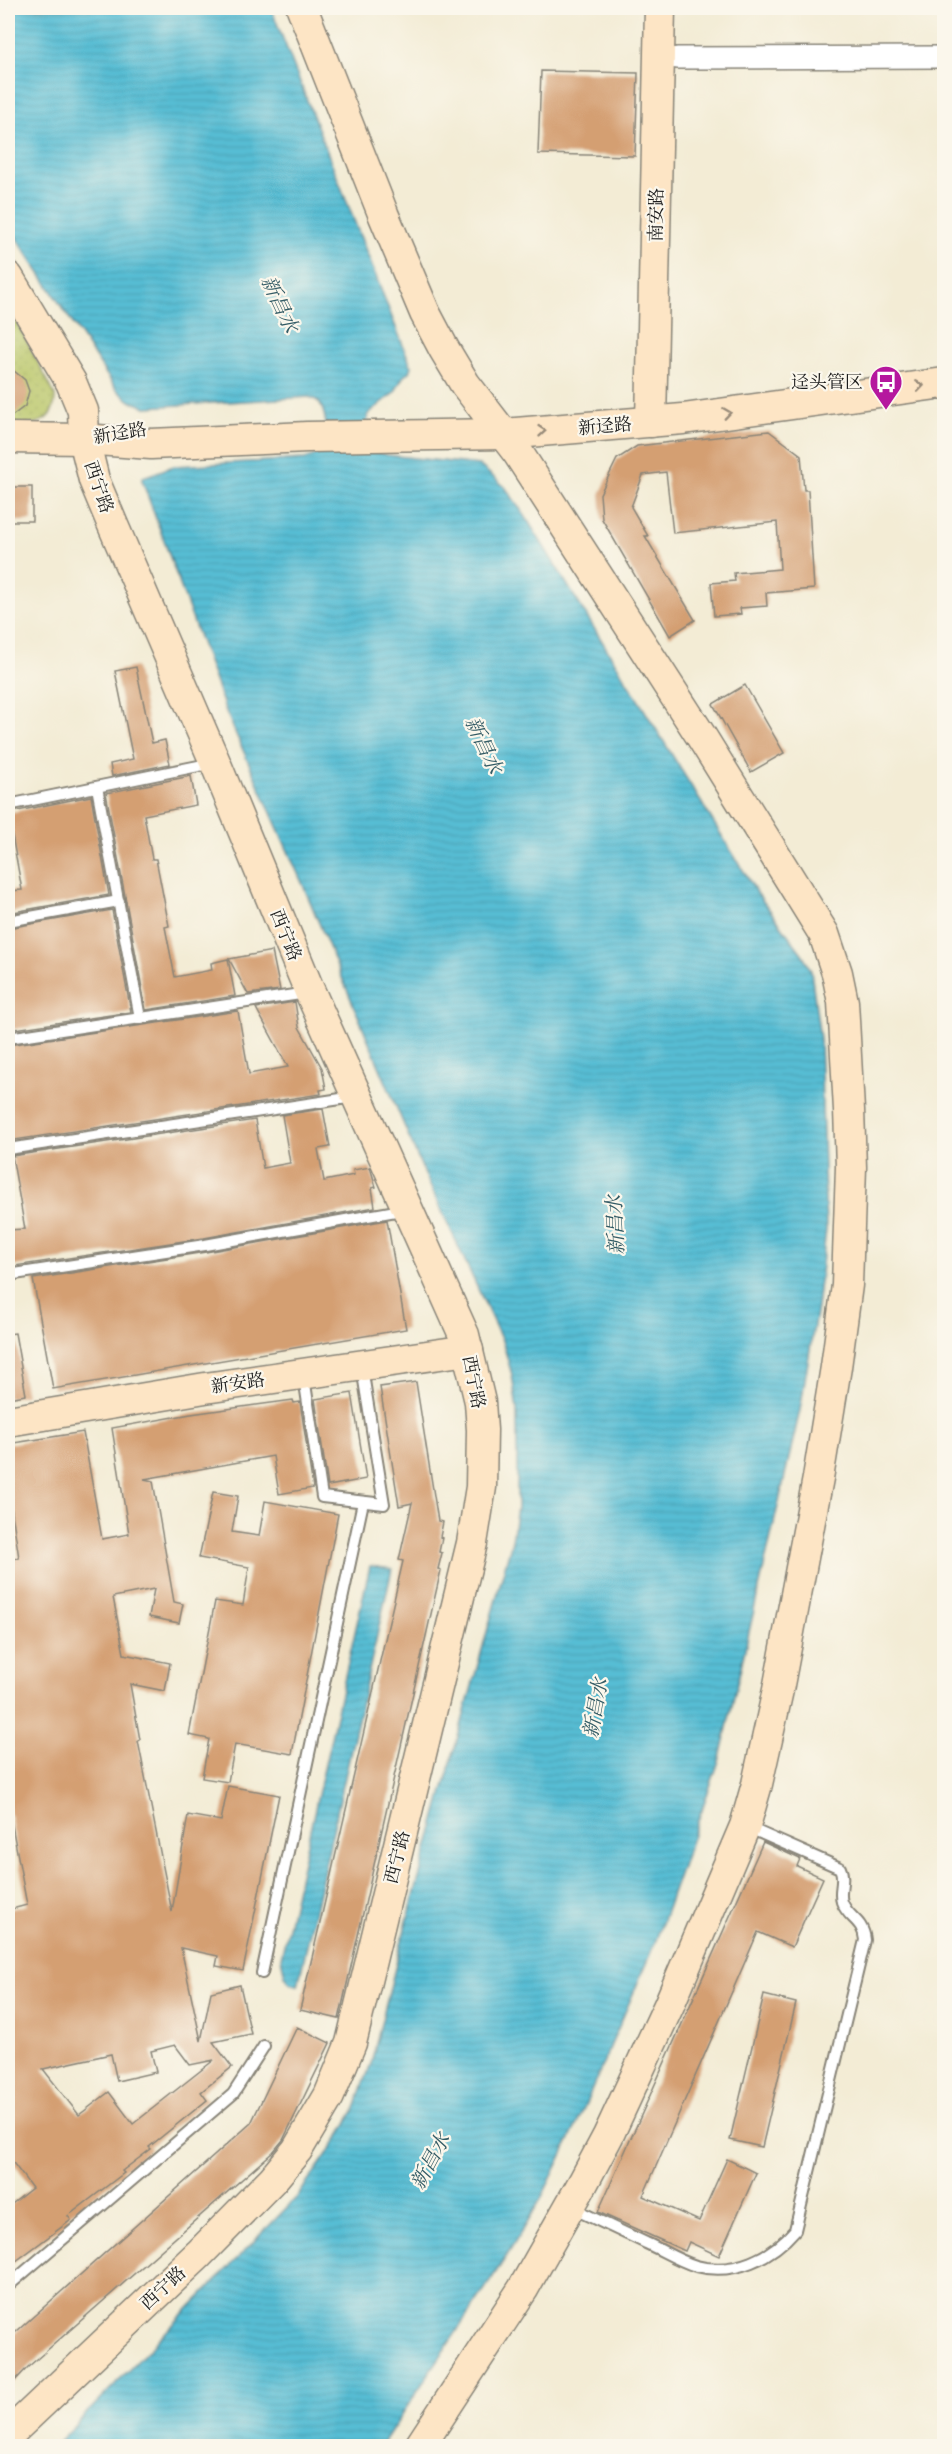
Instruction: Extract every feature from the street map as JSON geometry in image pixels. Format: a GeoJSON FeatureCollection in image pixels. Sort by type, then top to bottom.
{"type":"FeatureCollection","features":[{"type":"Feature","properties":{"kind":"street"},"geometry":{"type":"LineString","coordinates":[[302,8],[425,313],[465,384],[496,425],[694,727],[824,934],[837,973],[843,1002],[851,1167],[847,1285],[818,1478],[783,1666],[762,1763],[745,1826],[664,2016],[608,2136],[517,2298],[420,2446]]}},
{"type":"Feature","properties":{"kind":"street","name":"南安路"},"geometry":{"type":"LineString","coordinates":[[660,8],[661,411]]}},
{"type":"Feature","properties":{"kind":"street","name":"南安路"},"geometry":{"type":"LineString","coordinates":[[661,411],[678,8]]}},
{"type":"Feature","properties":{"kind":"street"},"geometry":{"type":"LineString","coordinates":[[677,58],[945,57]]}},
{"type":"Feature","properties":{"kind":"street","name":"西宁路"},"geometry":{"type":"LineString","coordinates":[[8,277],[71,382],[83,411],[84,439],[94,480],[215,762],[310,992],[464,1335],[480,1402],[482,1430],[477,1515],[420,1766],[351,2043],[342,2070],[297,2150],[273,2179],[200,2254],[8,2435]]}},
{"type":"Feature","properties":{"kind":"street","name":"新迳路"},"geometry":{"type":"LineString","coordinates":[[661,411],[945,362]]}},
{"type":"Feature","properties":{"kind":"street","name":"新迳路"},"geometry":{"type":"LineString","coordinates":[[8,438],[84,439],[148,428],[307,429],[496,425],[945,383]]}},
{"type":"Feature","properties":{"kind":"street","name":"新安路"},"geometry":{"type":"LineString","coordinates":[[8,1421],[468,1350]]}},
{"type":"Feature","properties":{"kind":"lane"},"geometry":{"type":"LineString","coordinates":[[8,805],[215,762]]}},
{"type":"Feature","properties":{"kind":"lane"},"geometry":{"type":"LineString","coordinates":[[97,787],[140,1018]]}},
{"type":"Feature","properties":{"kind":"lane"},"geometry":{"type":"LineString","coordinates":[[8,921],[118,901]]}},
{"type":"Feature","properties":{"kind":"lane"},"geometry":{"type":"LineString","coordinates":[[8,1038],[310,992]]}},
{"type":"Feature","properties":{"kind":"lane"},"geometry":{"type":"LineString","coordinates":[[8,1149],[357,1096]]}},
{"type":"Feature","properties":{"kind":"lane"},"geometry":{"type":"LineString","coordinates":[[8,1275],[241,1239],[407,1209]]}},
{"type":"Feature","properties":{"kind":"lane"},"geometry":{"type":"LineString","coordinates":[[303,1374],[322,1497],[384,1504],[362,1366]]}},
{"type":"Feature","properties":{"kind":"lane"},"geometry":{"type":"LineString","coordinates":[[262,1973],[363,1502]]}},
{"type":"Feature","properties":{"kind":"lane"},"geometry":{"type":"LineString","coordinates":[[570,2207],[697,2266],[715,2268],[755,2261],[771,2253],[795,2230],[866,1940],[864,1930],[842,1902],[844,1875],[840,1868],[745,1826]]}},
{"type":"Feature","properties":{"kind":"lane"},"geometry":{"type":"LineString","coordinates":[[8,2286],[233,2094],[264,2046]]}},
{"type":"Feature","properties":{"kind":"green space"},"geometry":{"type":"Polygon","coordinates":[[[8,305],[55,395],[51,413],[40,422],[33,424],[8,426],[8,305]]]}},
{"type":"Feature","properties":{"kind":"water","name":"新昌水"},"geometry":{"type":"Polygon","coordinates":[[[8,8],[271,8],[411,366],[394,393],[368,414],[366,434],[371,450],[387,455],[479,465],[505,487],[757,893],[803,955],[811,971],[820,1039],[826,1230],[817,1307],[800,1410],[720,1758],[656,1940],[578,2122],[541,2199],[508,2254],[381,2446],[55,2446],[298,2196],[354,2111],[371,2064],[403,1936],[512,1541],[517,1507],[517,1410],[512,1375],[503,1343],[422,1168],[303,885],[227,714],[142,480],[143,477],[174,466],[305,459],[326,451],[327,435],[323,410],[318,401],[309,397],[146,407],[130,401],[116,389],[8,225],[8,8]]]}},
{"type":"Feature","properties":{"kind":"water"},"geometry":{"type":"Polygon","coordinates":[[[370,1566],[392,1569],[298,1985],[290,1983],[285,1976],[281,1958],[370,1566]]]}},
{"type":"Feature","properties":{"kind":"building"},"geometry":{"type":"Polygon","coordinates":[[[541,71],[638,73],[635,156],[538,154],[541,71]]]}},
{"type":"Feature","properties":{"kind":"building"},"geometry":{"type":"Polygon","coordinates":[[[8,366],[25,380],[29,391],[25,406],[8,419],[8,366]]]}},
{"type":"Feature","properties":{"kind":"building"},"geometry":{"type":"Polygon","coordinates":[[[769,431],[801,455],[804,490],[808,490],[814,589],[766,593],[767,606],[740,608],[741,614],[714,616],[711,583],[735,581],[734,573],[780,569],[777,522],[673,533],[666,472],[643,475],[631,507],[648,536],[645,536],[695,620],[670,636],[602,519],[600,494],[617,459],[637,446],[769,431]]]}},
{"type":"Feature","properties":{"kind":"building"},"geometry":{"type":"Polygon","coordinates":[[[8,487],[32,487],[32,521],[8,521],[8,487]]]}},
{"type":"Feature","properties":{"kind":"building"},"geometry":{"type":"Polygon","coordinates":[[[136,667],[152,743],[165,740],[170,764],[112,776],[110,764],[133,759],[115,671],[136,667]]]}},
{"type":"Feature","properties":{"kind":"building"},"geometry":{"type":"Polygon","coordinates":[[[745,685],[784,753],[751,772],[713,704],[745,685]]]}},
{"type":"Feature","properties":{"kind":"building"},"geometry":{"type":"Polygon","coordinates":[[[191,776],[196,805],[144,815],[152,859],[156,859],[169,926],[165,927],[175,977],[212,970],[211,963],[228,959],[235,996],[146,1010],[106,793],[191,776]]]}},
{"type":"Feature","properties":{"kind":"building"},"geometry":{"type":"Polygon","coordinates":[[[91,796],[109,895],[8,913],[8,891],[22,890],[8,813],[91,796]]]}},
{"type":"Feature","properties":{"kind":"building"},"geometry":{"type":"Polygon","coordinates":[[[112,910],[131,1012],[8,1030],[8,928],[112,910]]]}},
{"type":"Feature","properties":{"kind":"building"},"geometry":{"type":"Polygon","coordinates":[[[272,951],[280,990],[248,994],[229,959],[272,951]]]}},
{"type":"Feature","properties":{"kind":"building"},"geometry":{"type":"Polygon","coordinates":[[[295,1002],[299,1027],[322,1068],[326,1089],[320,1090],[321,1094],[8,1141],[8,1045],[238,1011],[249,1074],[288,1067],[256,1008],[295,1002]]]}},
{"type":"Feature","properties":{"kind":"building"},"geometry":{"type":"Polygon","coordinates":[[[323,1109],[330,1147],[318,1149],[324,1181],[354,1175],[353,1170],[370,1167],[376,1187],[372,1188],[375,1207],[204,1238],[8,1267],[8,1230],[25,1229],[12,1156],[255,1120],[263,1168],[290,1163],[282,1115],[323,1109]]]}},
{"type":"Feature","properties":{"kind":"building"},"geometry":{"type":"Polygon","coordinates":[[[387,1220],[406,1329],[53,1389],[33,1279],[206,1252],[387,1220]]]}},
{"type":"Feature","properties":{"kind":"building"},"geometry":{"type":"Polygon","coordinates":[[[15,1333],[26,1395],[8,1398],[8,1334],[15,1333]]]}},
{"type":"Feature","properties":{"kind":"building"},"geometry":{"type":"Polygon","coordinates":[[[416,1382],[438,1521],[443,1522],[439,1552],[442,1553],[438,1569],[441,1570],[339,2019],[300,2010],[403,1561],[399,1560],[412,1503],[399,1506],[380,1387],[416,1382]]]}},
{"type":"Feature","properties":{"kind":"building"},"geometry":{"type":"Polygon","coordinates":[[[352,1393],[366,1479],[328,1486],[315,1399],[352,1393]]]}},
{"type":"Feature","properties":{"kind":"building"},"geometry":{"type":"Polygon","coordinates":[[[293,1400],[294,1403],[300,1402],[313,1488],[279,1494],[273,1456],[144,1479],[153,1481],[174,1602],[183,1604],[179,1623],[149,1617],[154,1589],[113,1597],[124,1654],[170,1663],[165,1691],[130,1684],[140,1740],[138,1741],[172,1912],[188,1815],[221,1821],[228,1786],[279,1795],[243,1971],[216,1966],[218,1956],[181,1948],[201,2041],[211,1992],[240,1985],[251,2034],[213,2042],[232,2067],[201,2092],[207,2100],[149,2147],[151,2149],[122,2171],[124,2173],[68,2216],[71,2220],[8,2267],[8,2207],[32,2188],[8,2156],[8,1910],[27,1905],[8,1804],[8,1559],[19,1558],[8,1486],[8,1444],[83,1432],[102,1539],[129,1534],[112,1428],[293,1400]],[[175,2045],[151,2051],[156,2072],[117,2081],[111,2054],[43,2069],[79,2115],[109,2092],[133,2124],[214,2060],[190,2065],[175,2045]]]}},
{"type":"Feature","properties":{"kind":"building"},"geometry":{"type":"Polygon","coordinates":[[[213,1492],[238,1496],[232,1532],[259,1536],[265,1501],[338,1514],[292,1754],[235,1744],[228,1782],[202,1778],[209,1739],[189,1735],[215,1601],[243,1605],[249,1567],[199,1558],[213,1492]]]}},
{"type":"Feature","properties":{"kind":"building"},"geometry":{"type":"Polygon","coordinates":[[[763,1842],[800,1859],[797,1866],[823,1878],[792,1947],[758,1932],[643,2196],[699,2221],[727,2159],[756,2173],[719,2256],[689,2242],[685,2251],[598,2212],[763,1842]]]}},
{"type":"Feature","properties":{"kind":"building"},"geometry":{"type":"Polygon","coordinates":[[[764,1995],[796,2003],[762,2147],[730,2140],[764,1995]]]}},
{"type":"Feature","properties":{"kind":"building"},"geometry":{"type":"Polygon","coordinates":[[[297,2027],[330,2043],[283,2140],[273,2152],[28,2367],[8,2388],[8,2339],[251,2123],[297,2027]]]}},
{"type":"Feature","properties":{"kind":"place","name":"迳头管区"},"geometry":{"type":"Point","coordinates":[886,411]}}]}
